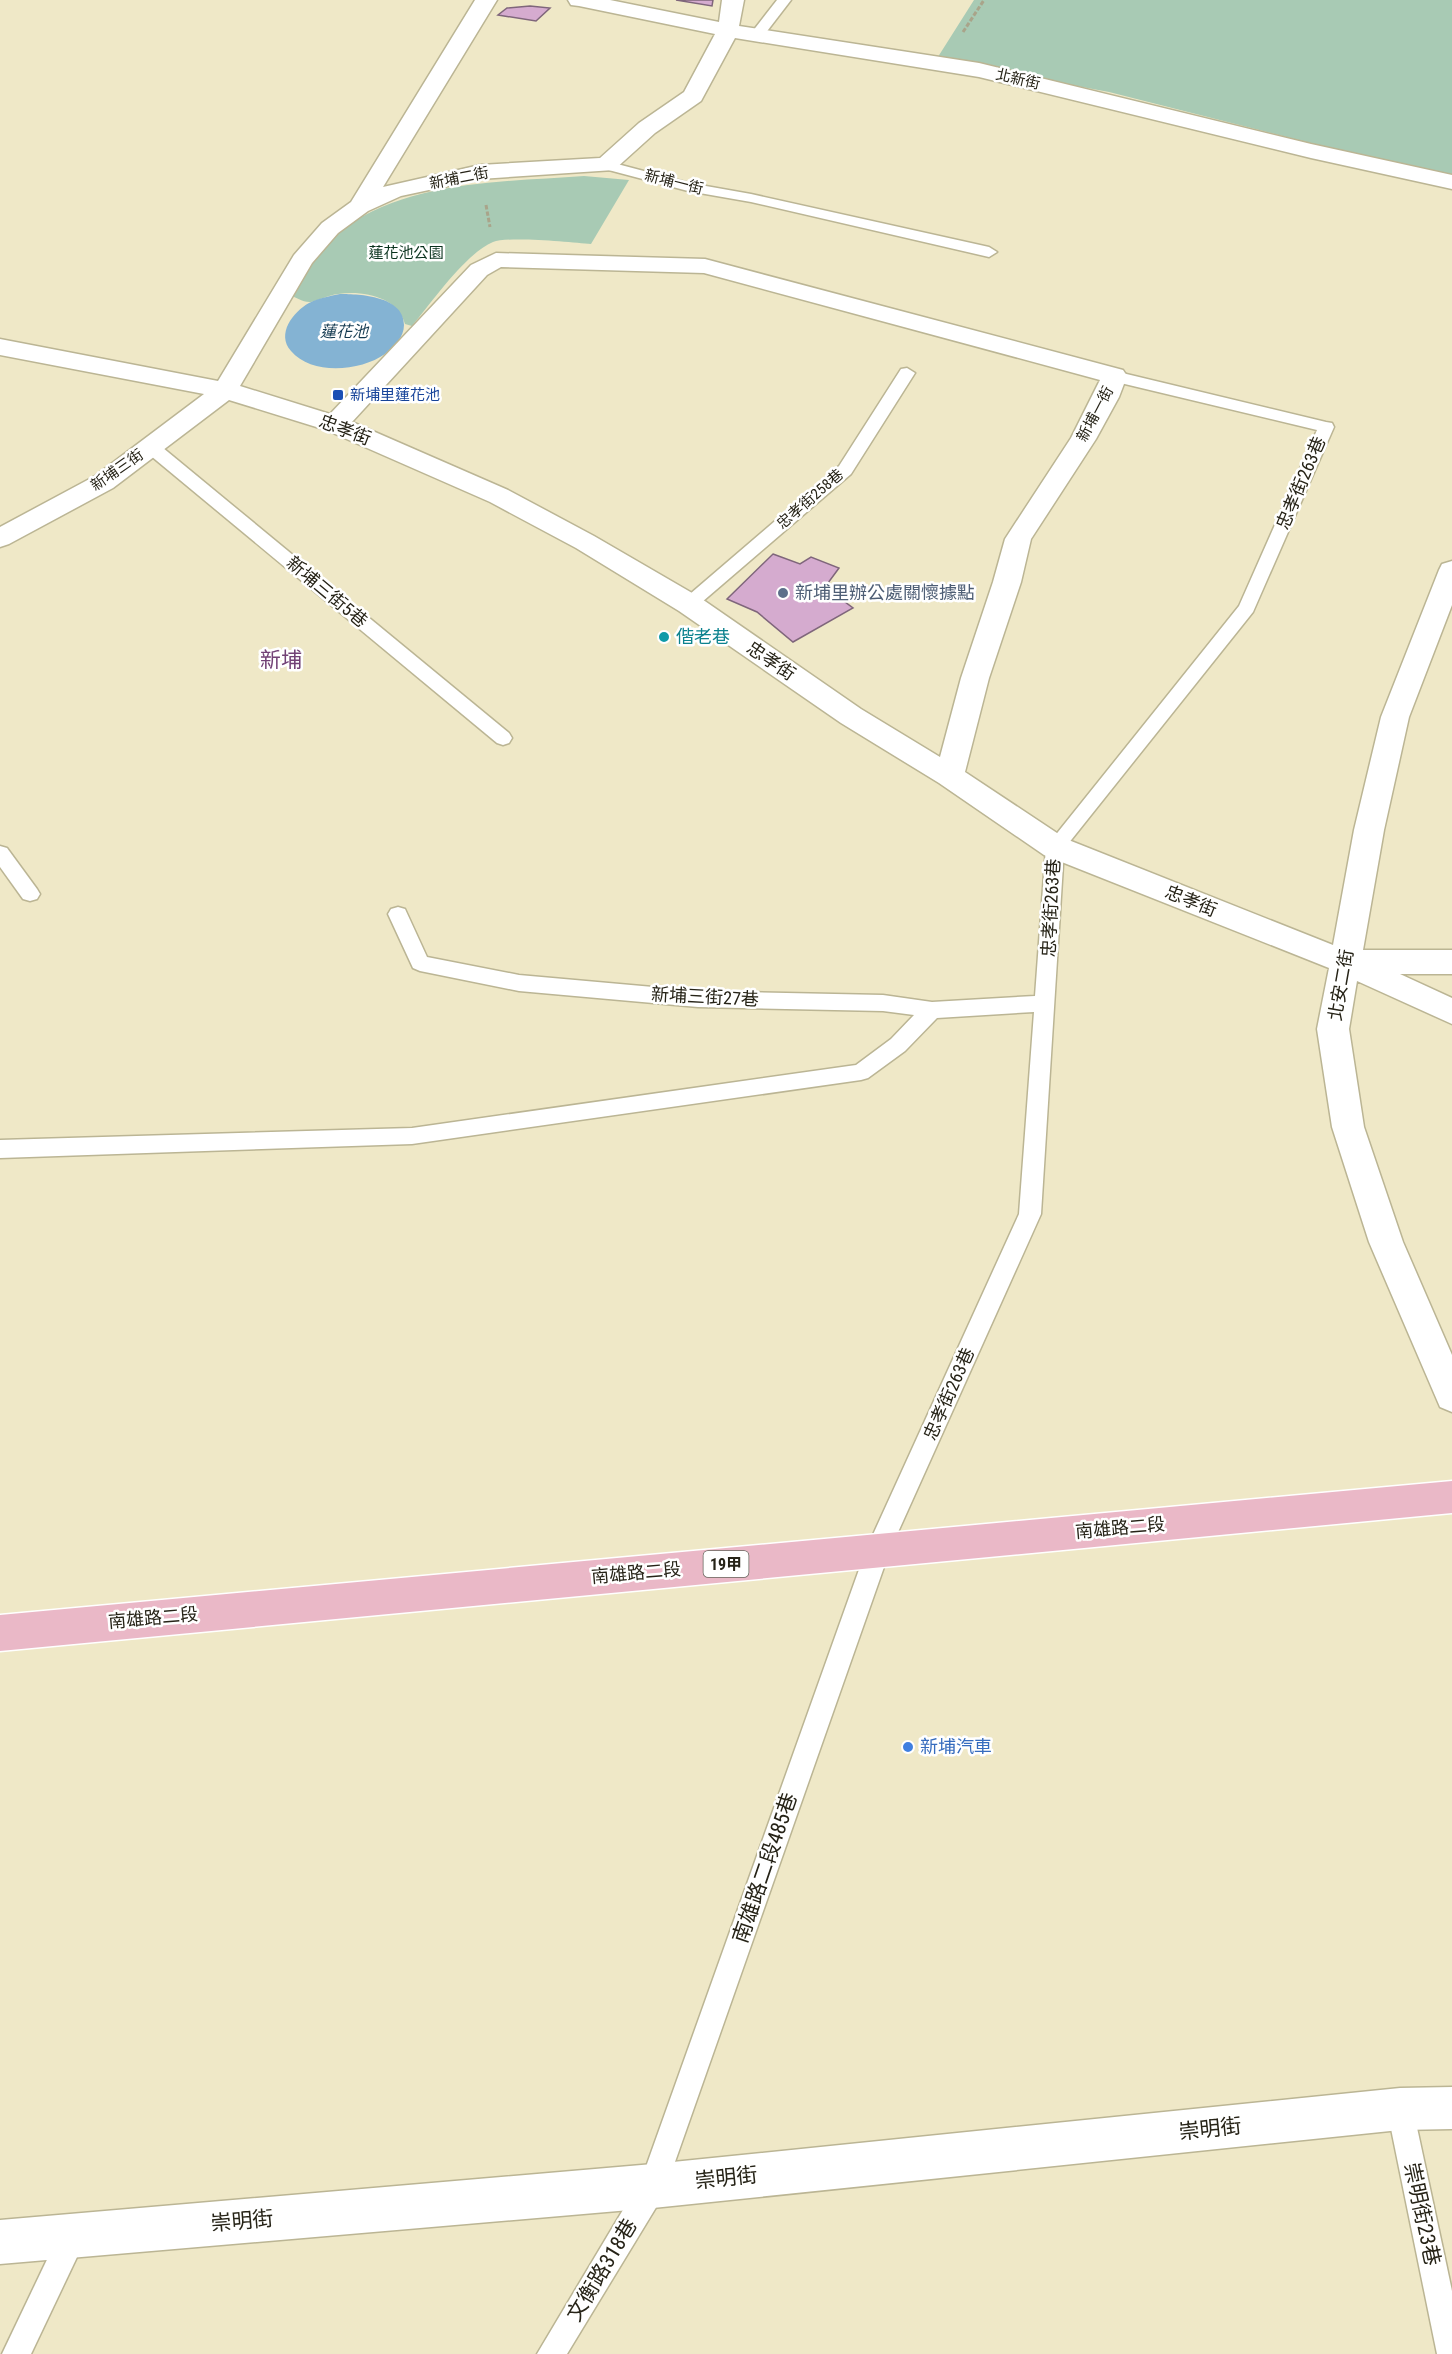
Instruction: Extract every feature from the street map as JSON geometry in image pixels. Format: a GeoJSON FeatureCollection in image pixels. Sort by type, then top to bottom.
{"type":"FeatureCollection","features":[{"type":"Feature","properties":{"kind":"main road","name":"南雄路二段"},"geometry":{"type":"LineString","coordinates":[[0,1633],[1452,1497]]}},
{"type":"Feature","properties":{"kind":"street"},"geometry":{"type":"LineString","coordinates":[[360,206],[486,0]]}},
{"type":"Feature","properties":{"kind":"street","name":"北新街"},"geometry":{"type":"LineString","coordinates":[[579,0],[756,36],[979,70],[1311,151],[1452,182]]}},
{"type":"Feature","properties":{"kind":"street"},"geometry":{"type":"LineString","coordinates":[[606,165],[647,128],[693,96],[728,30],[733,0]]}},
{"type":"Feature","properties":{"kind":"street","name":"新埔二街"},"geometry":{"type":"LineString","coordinates":[[225,390],[302,260],[330,228],[360,206],[394,191],[480,172],[606,165]]}},
{"type":"Feature","properties":{"kind":"street"},"geometry":{"type":"LineString","coordinates":[[335,424],[479,270],[496,260]]}},
{"type":"Feature","properties":{"kind":"street","name":"新埔一街"},"geometry":{"type":"LineString","coordinates":[[496,260],[705,266],[1114,376],[1106,397],[1083,439],[1018,539],[1007,582],[975,678],[949,776]]}},
{"type":"Feature","properties":{"kind":"street","name":"忠孝街"},"geometry":{"type":"LineString","coordinates":[[0,347],[225,390],[335,424],[499,496],[585,542],[689,604],[851,716],[949,776],[1055,847],[1345,962],[1452,1012]]}},
{"type":"Feature","properties":{"kind":"street","name":"新埔三街"},"geometry":{"type":"LineString","coordinates":[[0,538],[104,482],[225,390]]}},
{"type":"Feature","properties":{"kind":"street","name":"北安二街"},"geometry":{"type":"LineString","coordinates":[[1449,583],[1395,717],[1369,830],[1333,1029],[1348,1127],[1386,1242],[1452,1396]]}},
{"type":"Feature","properties":{"kind":"street"},"geometry":{"type":"LineString","coordinates":[[1345,962],[1452,962]]}},
{"type":"Feature","properties":{"kind":"street","name":"崇明街"},"geometry":{"type":"LineString","coordinates":[[0,2242],[653,2186],[1400,2109],[1452,2108]]}},
{"type":"Feature","properties":{"kind":"lane"},"geometry":{"type":"LineString","coordinates":[[756,36],[784,0]]}},
{"type":"Feature","properties":{"kind":"lane","name":"新埔一街"},"geometry":{"type":"LineString","coordinates":[[606,165],[688,187],[751,198],[989,252]]}},
{"type":"Feature","properties":{"kind":"lane","name":"忠孝街258巷"},"geometry":{"type":"LineString","coordinates":[[689,604],[845,470],[907,373]]}},
{"type":"Feature","properties":{"kind":"lane","name":"忠孝街263巷"},"geometry":{"type":"LineString","coordinates":[[878,1550],[1030,1214],[1055,847],[1247,608],[1326,427],[1114,376]]}},
{"type":"Feature","properties":{"kind":"lane","name":"新埔三街5巷"},"geometry":{"type":"LineString","coordinates":[[151,447],[503,738]]}},
{"type":"Feature","properties":{"kind":"lane"},"geometry":{"type":"LineString","coordinates":[[0,853],[30,894]]}},
{"type":"Feature","properties":{"kind":"lane","name":"新埔三街27巷"},"geometry":{"type":"LineString","coordinates":[[398,914],[420,963],[519,983],[698,999],[883,1003],[932,1010],[1046,1003]]}},
{"type":"Feature","properties":{"kind":"lane"},"geometry":{"type":"LineString","coordinates":[[0,1149],[412,1136],[861,1072],[898,1045],[932,1010]]}},
{"type":"Feature","properties":{"kind":"lane","name":"南雄路二段485巷"},"geometry":{"type":"LineString","coordinates":[[653,2186],[878,1550]]}},
{"type":"Feature","properties":{"kind":"lane","name":"崇明街23巷"},"geometry":{"type":"LineString","coordinates":[[1400,2109],[1451,2354]]}},
{"type":"Feature","properties":{"kind":"lane","name":"文衡路318巷"},"geometry":{"type":"LineString","coordinates":[[550,2354],[653,2186]]}},
{"type":"Feature","properties":{"kind":"lane"},"geometry":{"type":"LineString","coordinates":[[16,2354],[73,2235]]}},
{"type":"Feature","properties":{"kind":"path"},"geometry":{"type":"LineString","coordinates":[[480,172],[496,260]]}},
{"type":"Feature","properties":{"kind":"green space"},"geometry":{"type":"Polygon","coordinates":[[[974,0],[1452,0],[1452,179],[1109,92],[936,60],[974,0]]]}},
{"type":"Feature","properties":{"kind":"green space","name":"蓮花池公園"},"geometry":{"type":"Polygon","coordinates":[[[584,176],[629,180],[591,244],[525,239],[493,242],[482,248],[460,268],[412,326],[405,324],[395,307],[378,297],[348,293],[308,302],[288,294],[313,258],[336,234],[371,212],[399,200],[460,186],[584,176]]]}},
{"type":"Feature","properties":{"kind":"water","name":"蓮花池"},"geometry":{"type":"Polygon","coordinates":[[[340,294],[369,296],[389,302],[402,315],[404,329],[400,338],[385,354],[375,360],[350,367],[324,367],[300,359],[287,344],[285,338],[288,324],[297,312],[309,303],[340,294]]]}},
{"type":"Feature","properties":{"kind":"building"},"geometry":{"type":"Polygon","coordinates":[[[676,0],[713,0],[712,6],[676,0]]]}},
{"type":"Feature","properties":{"kind":"building"},"geometry":{"type":"Polygon","coordinates":[[[530,6],[550,8],[536,21],[498,15],[507,8],[530,6]]]}},
{"type":"Feature","properties":{"kind":"building","name":"新埔里辦公處關懷據點"},"geometry":{"type":"Polygon","coordinates":[[[773,554],[800,564],[811,557],[839,568],[825,587],[853,608],[793,642],[757,612],[727,599],[773,554]]]}},
{"type":"Feature","properties":{"kind":"place","name":"新埔里蓮花池"},"geometry":{"type":"Point","coordinates":[338,395]}},
{"type":"Feature","properties":{"kind":"place","name":"新埔里辦公處關懷據點"},"geometry":{"type":"Point","coordinates":[783,593]}},
{"type":"Feature","properties":{"kind":"place","name":"偕老巷"},"geometry":{"type":"Point","coordinates":[664,637]}},
{"type":"Feature","properties":{"kind":"place","name":"新埔汽車"},"geometry":{"type":"Point","coordinates":[908,1747]}},
{"type":"Feature","properties":{"kind":"district","name":"新埔"},"geometry":{"type":"Point","coordinates":[281,660]}}]}
